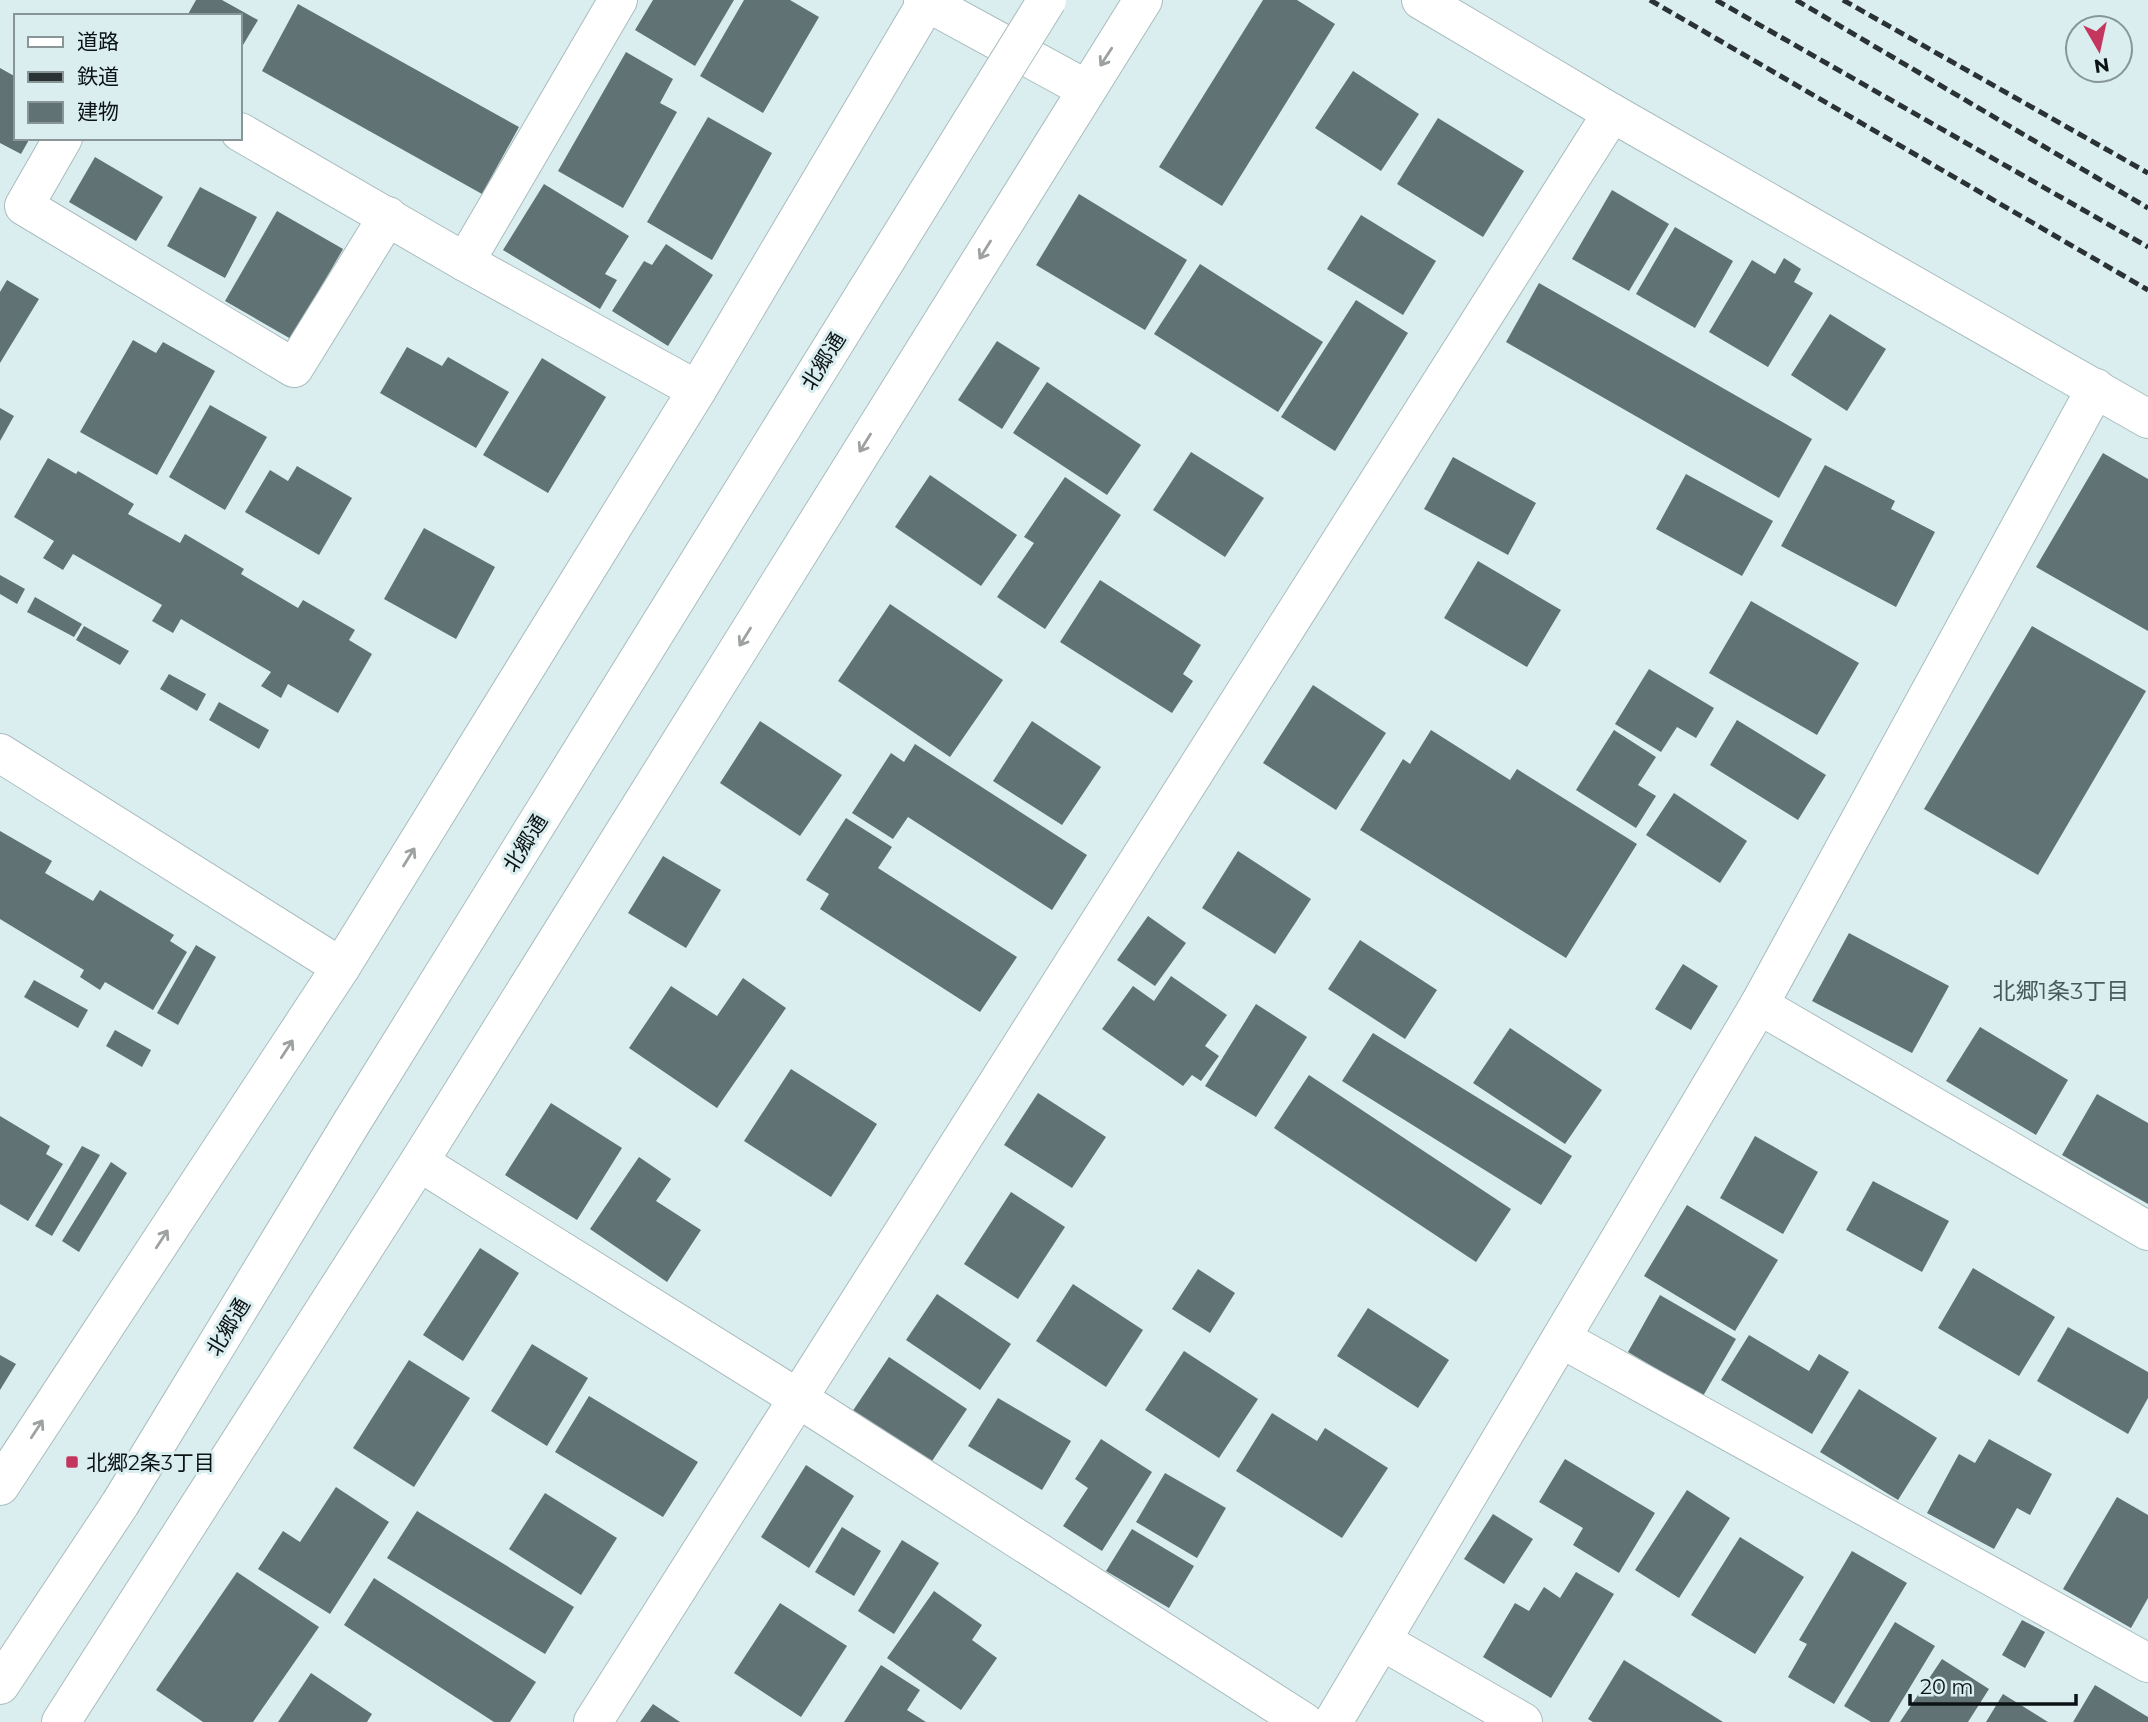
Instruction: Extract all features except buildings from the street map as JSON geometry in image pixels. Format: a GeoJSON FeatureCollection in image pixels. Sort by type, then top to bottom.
{"type":"FeatureCollection","features":[{"type":"Feature","properties":{"kind":"street"},"geometry":{"type":"LineString","coordinates":[[466,262],[618,0]]}},
{"type":"Feature","properties":{"kind":"street","name":"北郷通"},"geometry":{"type":"LineString","coordinates":[[0,1685],[120,1504],[359,1110],[1047,0]]}},
{"type":"Feature","properties":{"kind":"street"},"geometry":{"type":"LineString","coordinates":[[61,1722],[419,1162],[1143,0]]}},
{"type":"Feature","properties":{"kind":"street"},"geometry":{"type":"LineString","coordinates":[[1421,0],[1612,113],[2148,419]]}},
{"type":"Feature","properties":{"kind":"street"},"geometry":{"type":"LineString","coordinates":[[0,1486],[341,967],[696,390],[926,1],[1086,89]]}},
{"type":"Feature","properties":{"kind":"street"},"geometry":{"type":"LineString","coordinates":[[593,1722],[1612,113]]}},
{"type":"Feature","properties":{"kind":"street"},"geometry":{"type":"LineString","coordinates":[[242,133],[696,390]]}},
{"type":"Feature","properties":{"kind":"street"},"geometry":{"type":"LineString","coordinates":[[62,140],[24,206],[294,368],[388,216]]}},
{"type":"Feature","properties":{"kind":"street"},"geometry":{"type":"LineString","coordinates":[[1334,1722],[1759,1005],[2096,388]]}},
{"type":"Feature","properties":{"kind":"street"},"geometry":{"type":"LineString","coordinates":[[0,753],[341,967]]}},
{"type":"Feature","properties":{"kind":"street"},"geometry":{"type":"LineString","coordinates":[[1759,1005],[2148,1231]]}},
{"type":"Feature","properties":{"kind":"street"},"geometry":{"type":"LineString","coordinates":[[419,1162],[799,1399],[1304,1722]]}},
{"type":"Feature","properties":{"kind":"street"},"geometry":{"type":"LineString","coordinates":[[1562,1339],[2148,1663]]}},
{"type":"Feature","properties":{"kind":"street"},"geometry":{"type":"LineString","coordinates":[[1382,1641],[1523,1722]]}},
{"type":"Feature","properties":{"kind":"railway"},"geometry":{"type":"LineString","coordinates":[[1650,0],[2148,290]]}},
{"type":"Feature","properties":{"kind":"railway"},"geometry":{"type":"LineString","coordinates":[[1716,0],[2148,247]]}},
{"type":"Feature","properties":{"kind":"railway"},"geometry":{"type":"LineString","coordinates":[[1796,0],[2148,208]]}},
{"type":"Feature","properties":{"kind":"railway"},"geometry":{"type":"LineString","coordinates":[[1843,0],[2148,173]]}},
{"type":"Feature","properties":{"kind":"place","name":"北郷2条3丁目"},"geometry":{"type":"Point","coordinates":[72,1462]}},
{"type":"Feature","properties":{"kind":"district","name":"北郷1条3丁目"},"geometry":{"type":"Point","coordinates":[2061,991]}}]}
